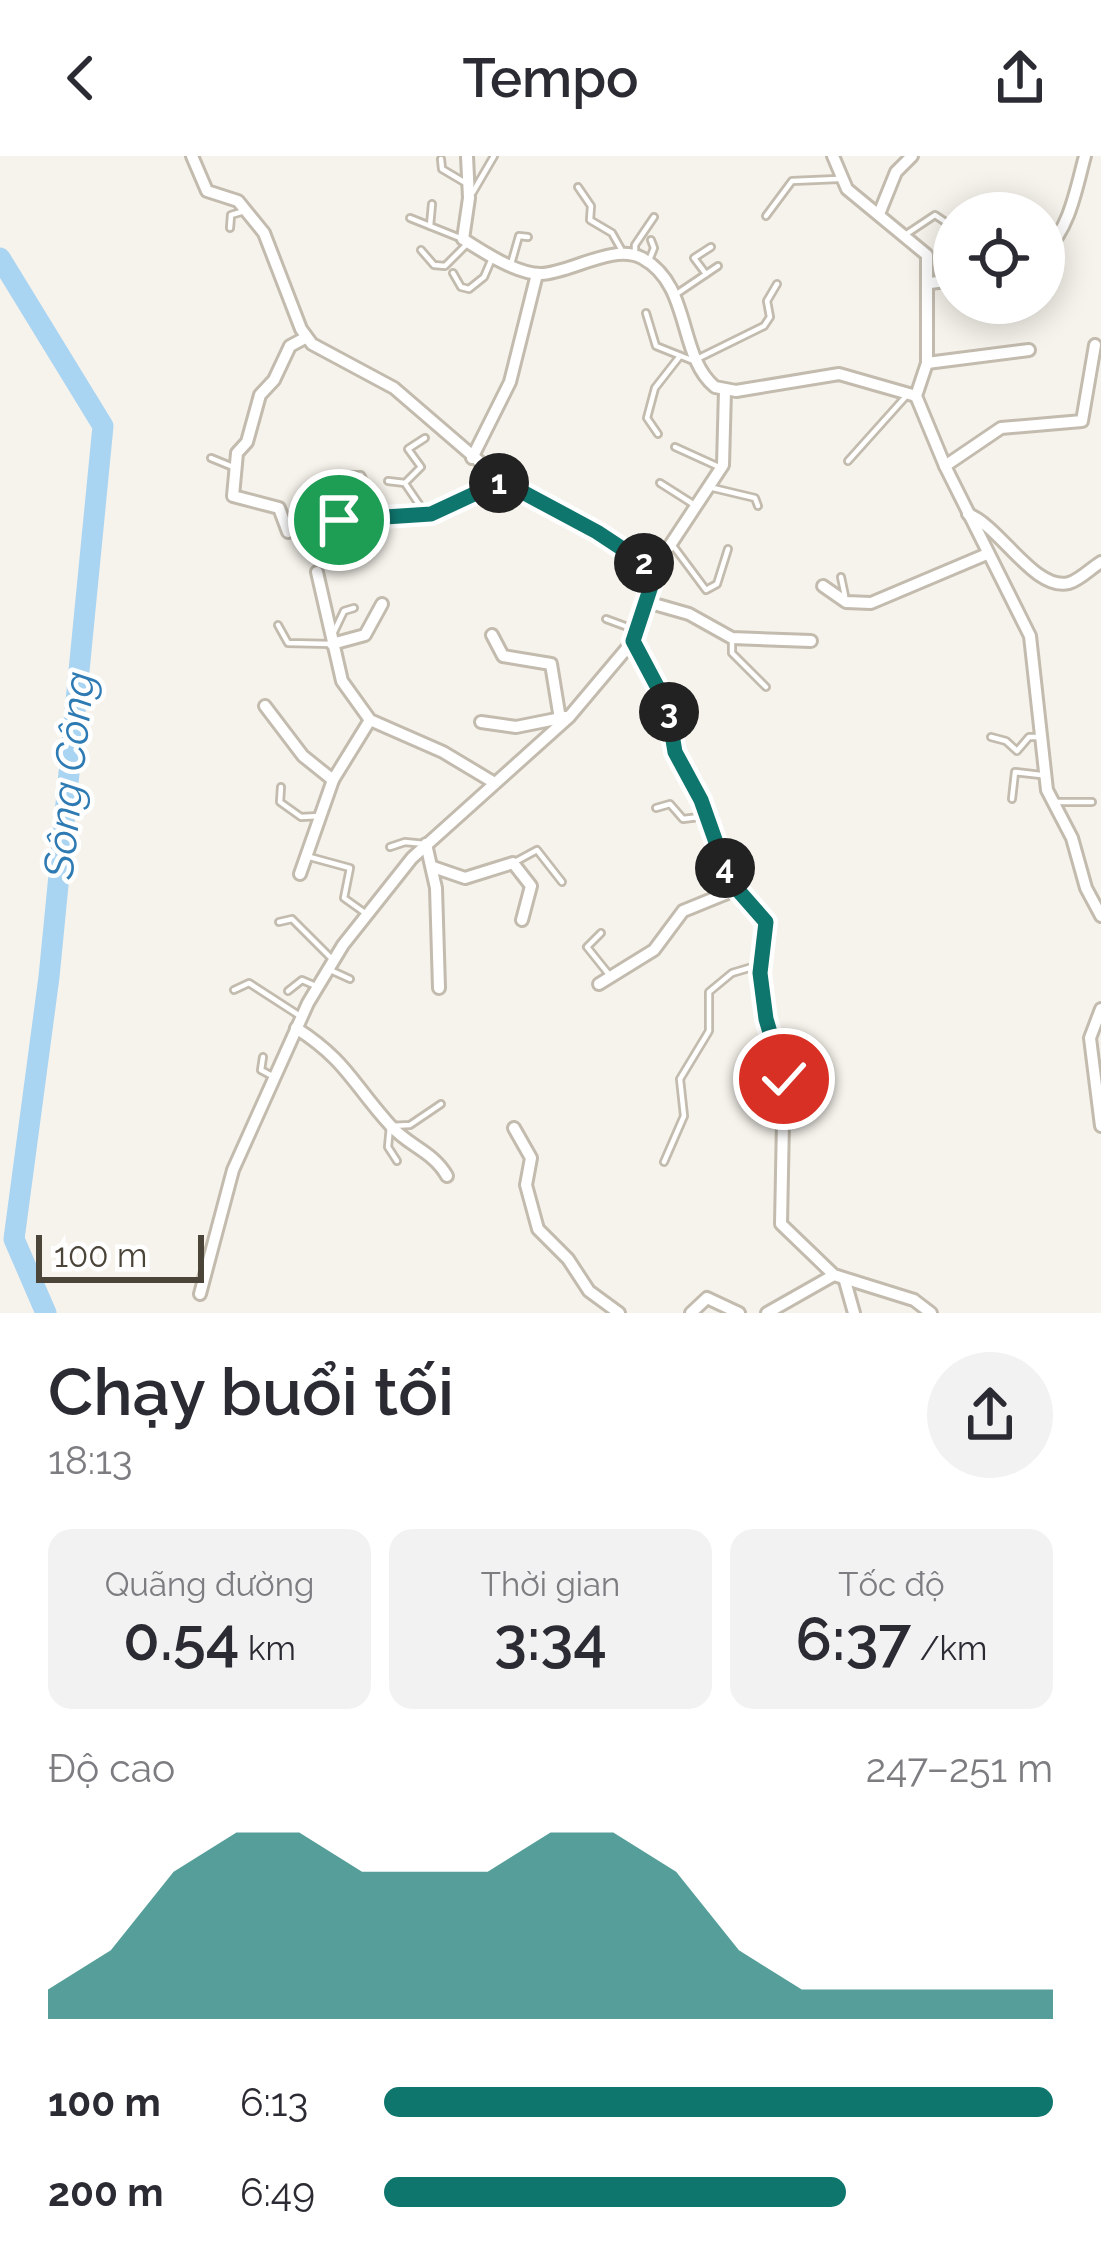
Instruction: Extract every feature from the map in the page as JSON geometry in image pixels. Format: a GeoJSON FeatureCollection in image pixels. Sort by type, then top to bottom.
{"type":"FeatureCollection","features":[{"type":"Feature","properties":{"kind":"street"},"geometry":{"type":"LineString","coordinates":[[192,156],[206,191],[231,198],[247,211],[269,242],[305,338],[394,388],[502,481],[597,532],[656,571]]}},
{"type":"Feature","properties":{"kind":"street"},"geometry":{"type":"LineString","coordinates":[[467,156],[465,241],[537,274],[629,255],[648,262],[675,295],[705,379],[725,390],[838,374],[912,395],[1030,636],[1051,802],[1072,838],[1086,888],[1101,916]]}},
{"type":"Feature","properties":{"kind":"street"},"geometry":{"type":"LineString","coordinates":[[833,156],[839,179],[927,256],[927,363],[912,395]]}},
{"type":"Feature","properties":{"kind":"street"},"geometry":{"type":"LineString","coordinates":[[879,214],[896,172],[912,156]]}},
{"type":"Feature","properties":{"kind":"street"},"geometry":{"type":"LineString","coordinates":[[1065,220],[1085,156]]}},
{"type":"Feature","properties":{"kind":"street"},"geometry":{"type":"LineString","coordinates":[[472,458],[517,364],[537,274]]}},
{"type":"Feature","properties":{"kind":"street"},"geometry":{"type":"LineString","coordinates":[[288,532],[279,508],[235,499],[237,453],[247,442],[260,394],[274,380],[290,346],[305,338]]}},
{"type":"Feature","properties":{"kind":"street"},"geometry":{"type":"LineString","coordinates":[[945,466],[1001,428],[1082,422],[1095,346]]}},
{"type":"Feature","properties":{"kind":"street"},"geometry":{"type":"LineString","coordinates":[[927,363],[1029,350]]}},
{"type":"Feature","properties":{"kind":"street"},"geometry":{"type":"LineString","coordinates":[[200,1294],[229,1182],[317,987],[367,914],[426,844],[565,718],[636,636],[670,543],[722,468],[725,390]]}},
{"type":"Feature","properties":{"kind":"street"},"geometry":{"type":"LineString","coordinates":[[339,520],[427,515],[502,481]]}},
{"type":"Feature","properties":{"kind":"street"},"geometry":{"type":"LineString","coordinates":[[968,514],[985,521],[1049,582],[1069,583],[1101,562]]}},
{"type":"Feature","properties":{"kind":"street"},"geometry":{"type":"LineString","coordinates":[[823,586],[846,602],[871,603],[987,554]]}},
{"type":"Feature","properties":{"kind":"street"},"geometry":{"type":"LineString","coordinates":[[316,572],[342,681],[370,720],[443,752],[493,782]]}},
{"type":"Feature","properties":{"kind":"street"},"geometry":{"type":"LineString","coordinates":[[646,602],[689,614],[733,638],[811,640]]}},
{"type":"Feature","properties":{"kind":"street"},"geometry":{"type":"LineString","coordinates":[[331,642],[365,634],[382,604]]}},
{"type":"Feature","properties":{"kind":"street"},"geometry":{"type":"LineString","coordinates":[[492,635],[503,656],[551,664],[565,718]]}},
{"type":"Feature","properties":{"kind":"street"},"geometry":{"type":"LineString","coordinates":[[636,636],[667,705],[675,752],[737,889],[766,922],[761,964],[766,1019],[783,1065],[782,1224],[839,1278],[854,1313]]}},
{"type":"Feature","properties":{"kind":"street"},"geometry":{"type":"LineString","coordinates":[[265,706],[304,758],[333,780]]}},
{"type":"Feature","properties":{"kind":"street"},"geometry":{"type":"LineString","coordinates":[[481,722],[516,727],[565,718]]}},
{"type":"Feature","properties":{"kind":"street"},"geometry":{"type":"LineString","coordinates":[[300,874],[333,780],[370,720]]}},
{"type":"Feature","properties":{"kind":"street"},"geometry":{"type":"LineString","coordinates":[[426,844],[433,867],[440,988]]}},
{"type":"Feature","properties":{"kind":"street"},"geometry":{"type":"LineString","coordinates":[[433,867],[465,878],[513,863],[531,886],[521,920]]}},
{"type":"Feature","properties":{"kind":"street"},"geometry":{"type":"LineString","coordinates":[[605,981],[654,950],[683,910],[737,889]]}},
{"type":"Feature","properties":{"kind":"street"},"geometry":{"type":"LineString","coordinates":[[1101,1009],[1090,1038],[1101,1126]]}},
{"type":"Feature","properties":{"kind":"street"},"geometry":{"type":"LineString","coordinates":[[299,1022],[340,1059],[390,1126],[438,1159],[447,1176]]}},
{"type":"Feature","properties":{"kind":"street"},"geometry":{"type":"LineString","coordinates":[[514,1128],[531,1158],[526,1185],[538,1229],[612,1311]]}},
{"type":"Feature","properties":{"kind":"street"},"geometry":{"type":"LineString","coordinates":[[767,1313],[839,1278],[914,1300],[931,1313]]}},
{"type":"Feature","properties":{"kind":"street"},"geometry":{"type":"LineString","coordinates":[[691,1313],[707,1298],[739,1313]]}},
{"type":"Feature","properties":{"kind":"lane"},"geometry":{"type":"LineString","coordinates":[[441,159],[442,169],[469,191],[494,156]]}},
{"type":"Feature","properties":{"kind":"lane"},"geometry":{"type":"LineString","coordinates":[[766,216],[792,181],[839,179]]}},
{"type":"Feature","properties":{"kind":"lane"},"geometry":{"type":"LineString","coordinates":[[578,187],[591,206],[590,220],[612,233],[629,255],[654,217]]}},
{"type":"Feature","properties":{"kind":"lane"},"geometry":{"type":"LineString","coordinates":[[430,226],[432,204]]}},
{"type":"Feature","properties":{"kind":"lane"},"geometry":{"type":"LineString","coordinates":[[230,228],[231,215],[247,211]]}},
{"type":"Feature","properties":{"kind":"lane"},"geometry":{"type":"LineString","coordinates":[[905,235],[933,216]]}},
{"type":"Feature","properties":{"kind":"lane"},"geometry":{"type":"LineString","coordinates":[[410,218],[465,241],[445,266],[434,265],[421,250]]}},
{"type":"Feature","properties":{"kind":"lane"},"geometry":{"type":"LineString","coordinates":[[511,264],[519,236],[528,237]]}},
{"type":"Feature","properties":{"kind":"lane"},"geometry":{"type":"LineString","coordinates":[[648,262],[654,248],[651,240]]}},
{"type":"Feature","properties":{"kind":"lane"},"geometry":{"type":"LineString","coordinates":[[706,274],[694,258],[711,247]]}},
{"type":"Feature","properties":{"kind":"lane"},"geometry":{"type":"LineString","coordinates":[[453,273],[461,287],[469,289],[484,277],[493,256]]}},
{"type":"Feature","properties":{"kind":"lane"},"geometry":{"type":"LineString","coordinates":[[675,295],[718,266]]}},
{"type":"Feature","properties":{"kind":"lane"},"geometry":{"type":"LineString","coordinates":[[646,313],[656,346],[697,361],[764,326],[770,317],[766,301],[777,284]]}},
{"type":"Feature","properties":{"kind":"lane"},"geometry":{"type":"LineString","coordinates":[[658,434],[647,418],[655,388],[680,356]]}},
{"type":"Feature","properties":{"kind":"lane"},"geometry":{"type":"LineString","coordinates":[[848,461],[912,395]]}},
{"type":"Feature","properties":{"kind":"lane"},"geometry":{"type":"LineString","coordinates":[[405,483],[421,467],[408,449],[425,437]]}},
{"type":"Feature","properties":{"kind":"lane"},"geometry":{"type":"LineString","coordinates":[[675,447],[722,468]]}},
{"type":"Feature","properties":{"kind":"lane"},"geometry":{"type":"LineString","coordinates":[[211,458],[230,464],[236,472]]}},
{"type":"Feature","properties":{"kind":"lane"},"geometry":{"type":"LineString","coordinates":[[329,484],[344,475],[361,475],[383,518]]}},
{"type":"Feature","properties":{"kind":"lane"},"geometry":{"type":"LineString","coordinates":[[388,481],[405,483],[427,515]]}},
{"type":"Feature","properties":{"kind":"lane"},"geometry":{"type":"LineString","coordinates":[[660,483],[693,504]]}},
{"type":"Feature","properties":{"kind":"lane"},"geometry":{"type":"LineString","coordinates":[[708,487],[755,498],[758,506]]}},
{"type":"Feature","properties":{"kind":"lane"},"geometry":{"type":"LineString","coordinates":[[670,543],[706,590],[717,584],[728,549]]}},
{"type":"Feature","properties":{"kind":"lane"},"geometry":{"type":"LineString","coordinates":[[842,577],[846,602]]}},
{"type":"Feature","properties":{"kind":"lane"},"geometry":{"type":"LineString","coordinates":[[278,625],[290,644],[331,642],[344,610],[354,608]]}},
{"type":"Feature","properties":{"kind":"lane"},"geometry":{"type":"LineString","coordinates":[[606,619],[621,621],[636,636]]}},
{"type":"Feature","properties":{"kind":"lane"},"geometry":{"type":"LineString","coordinates":[[733,638],[733,653],[766,687]]}},
{"type":"Feature","properties":{"kind":"lane"},"geometry":{"type":"LineString","coordinates":[[991,737],[1017,751],[1027,738],[1041,737]]}},
{"type":"Feature","properties":{"kind":"lane"},"geometry":{"type":"LineString","coordinates":[[1012,799],[1015,772],[1045,777]]}},
{"type":"Feature","properties":{"kind":"lane"},"geometry":{"type":"LineString","coordinates":[[281,787],[280,802],[294,814],[320,816]]}},
{"type":"Feature","properties":{"kind":"lane"},"geometry":{"type":"LineString","coordinates":[[1051,802],[1091,802]]}},
{"type":"Feature","properties":{"kind":"lane"},"geometry":{"type":"LineString","coordinates":[[656,808],[670,804],[682,820],[707,816]]}},
{"type":"Feature","properties":{"kind":"lane"},"geometry":{"type":"LineString","coordinates":[[389,847],[405,842],[426,844]]}},
{"type":"Feature","properties":{"kind":"lane"},"geometry":{"type":"LineString","coordinates":[[513,863],[538,850],[562,882]]}},
{"type":"Feature","properties":{"kind":"lane"},"geometry":{"type":"LineString","coordinates":[[306,856],[350,868],[344,898],[367,914]]}},
{"type":"Feature","properties":{"kind":"lane"},"geometry":{"type":"LineString","coordinates":[[279,922],[290,917],[331,965],[350,979]]}},
{"type":"Feature","properties":{"kind":"lane"},"geometry":{"type":"LineString","coordinates":[[601,933],[587,947],[605,981]]}},
{"type":"Feature","properties":{"kind":"lane"},"geometry":{"type":"LineString","coordinates":[[664,1162],[684,1116],[682,1073],[709,1031],[709,992],[732,973],[761,964]]}},
{"type":"Feature","properties":{"kind":"lane"},"geometry":{"type":"LineString","coordinates":[[287,992],[302,980],[317,987]]}},
{"type":"Feature","properties":{"kind":"lane"},"geometry":{"type":"LineString","coordinates":[[235,990],[249,983],[299,1022]]}},
{"type":"Feature","properties":{"kind":"lane"},"geometry":{"type":"LineString","coordinates":[[783,1065],[795,1058],[790,1045]]}},
{"type":"Feature","properties":{"kind":"lane"},"geometry":{"type":"LineString","coordinates":[[263,1058],[261,1070],[274,1078]]}},
{"type":"Feature","properties":{"kind":"lane"},"geometry":{"type":"LineString","coordinates":[[397,1161],[388,1147],[390,1126],[410,1125],[441,1104]]}},
{"type":"Feature","properties":{"kind":"waterway","name":"Sông Công"},"geometry":{"type":"LineString","coordinates":[[0,258],[103,426],[49,977],[14,1239],[46,1313]]}},
{"type":"Feature","properties":{"kind":"route"},"geometry":{"type":"LineString","coordinates":[[339,520],[431,514],[502,481],[597,532],[656,571],[633,641],[667,705],[675,752],[701,800],[724,865],[737,889],[766,922],[760,973],[766,1019],[784,1079]]}}]}
